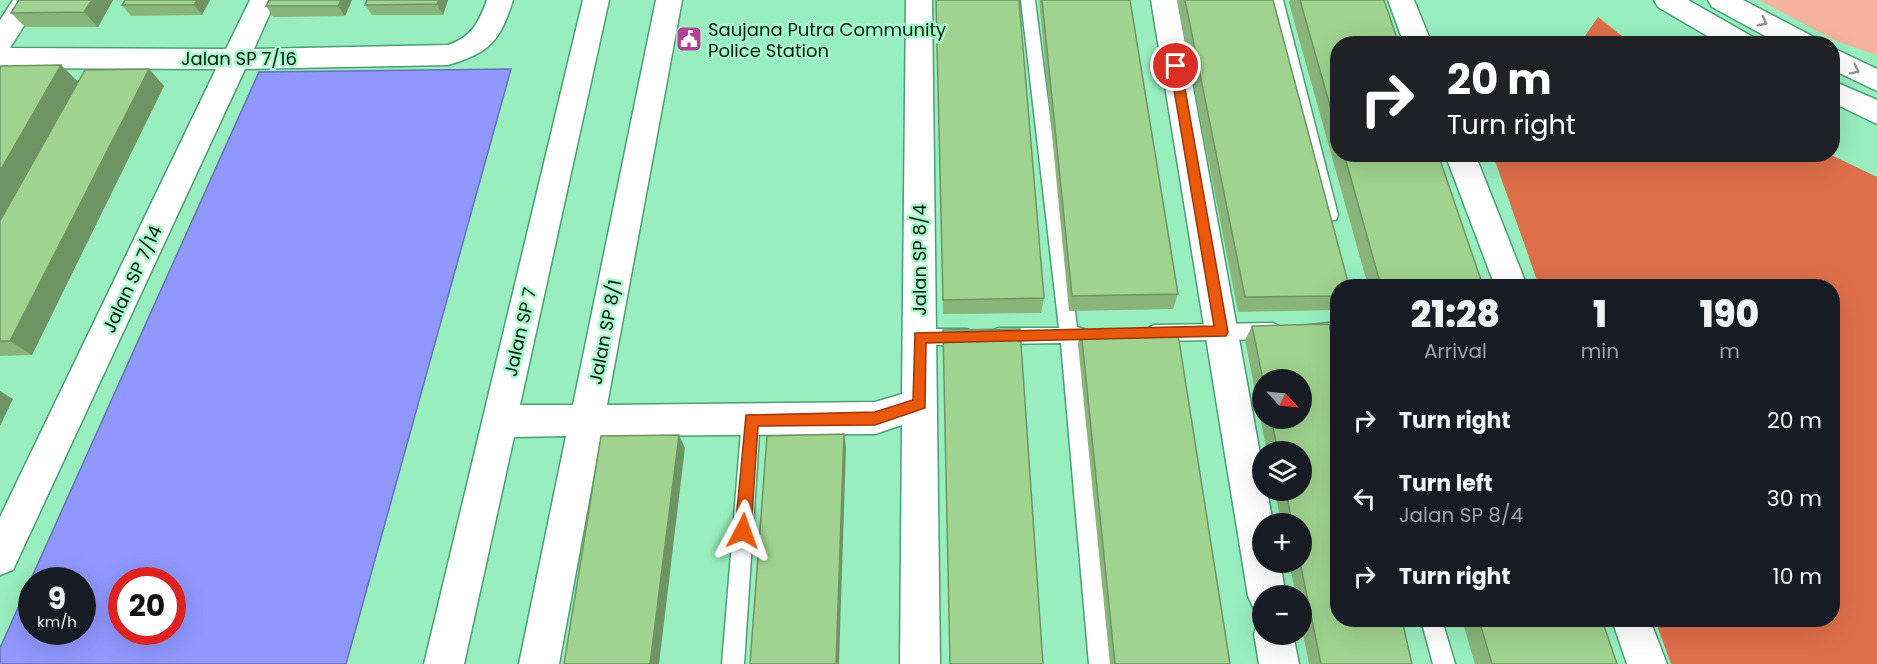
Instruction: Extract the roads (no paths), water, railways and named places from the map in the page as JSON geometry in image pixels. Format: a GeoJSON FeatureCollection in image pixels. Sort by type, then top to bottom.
{"type":"FeatureCollection","features":[{"type":"Feature","properties":{"kind":"main road"},"geometry":{"type":"LineString","coordinates":[[0,42],[27,0]]}},
{"type":"Feature","properties":{"kind":"main road","name":"Jalan SP 7/14"},"geometry":{"type":"LineString","coordinates":[[0,557],[263,0]]}},
{"type":"Feature","properties":{"kind":"main road","name":"Jalan SP 7/16"},"geometry":{"type":"LineString","coordinates":[[0,58],[236,59],[448,55],[466,51],[477,45],[491,30],[500,0]]}},
{"type":"Feature","properties":{"kind":"main road","name":"Jalan SP 7"},"geometry":{"type":"LineString","coordinates":[[444,664],[596,0]]}},
{"type":"Feature","properties":{"kind":"main road","name":"Jalan SP 8/1"},"geometry":{"type":"LineString","coordinates":[[539,664],[669,0]]}},
{"type":"Feature","properties":{"kind":"main road","name":"Jalan SP 8/4"},"geometry":{"type":"LineString","coordinates":[[919,0],[920,664]]}},
{"type":"Feature","properties":{"kind":"main road"},"geometry":{"type":"LineString","coordinates":[[1164,0],[1265,585]]}},
{"type":"Feature","properties":{"kind":"main road"},"geometry":{"type":"LineString","coordinates":[[1401,0],[1415,36]]}},
{"type":"Feature","properties":{"kind":"main road"},"geometry":{"type":"LineString","coordinates":[[1667,0],[1729,36]]}},
{"type":"Feature","properties":{"kind":"main road"},"geometry":{"type":"LineString","coordinates":[[1721,0],[1789,36]]}},
{"type":"Feature","properties":{"kind":"main road"},"geometry":{"type":"LineString","coordinates":[[1840,62],[1877,81]]}},
{"type":"Feature","properties":{"kind":"main road"},"geometry":{"type":"LineString","coordinates":[[1840,94],[1877,113]]}},
{"type":"Feature","properties":{"kind":"main road"},"geometry":{"type":"LineString","coordinates":[[1463,162],[1508,279]]}},
{"type":"Feature","properties":{"kind":"main road"},"geometry":{"type":"LineString","coordinates":[[500,421],[875,418],[920,404]]}},
{"type":"Feature","properties":{"kind":"main road"},"geometry":{"type":"LineString","coordinates":[[1634,627],[1647,664]]}},
{"type":"Feature","properties":{"kind":"main road"},"geometry":{"type":"LineString","coordinates":[[1276,645],[1279,664]]}},
{"type":"Feature","properties":{"kind":"lane"},"geometry":{"type":"LineString","coordinates":[[1028,0],[1069,335],[1100,664]]}},
{"type":"Feature","properties":{"kind":"lane"},"geometry":{"type":"LineString","coordinates":[[1276,0],[1334,229]]}},
{"type":"Feature","properties":{"kind":"lane"},"geometry":{"type":"LineString","coordinates":[[1139,334],[1330,330]]}},
{"type":"Feature","properties":{"kind":"lane"},"geometry":{"type":"LineString","coordinates":[[920,337],[1104,334]]}},
{"type":"Feature","properties":{"kind":"lane"},"geometry":{"type":"LineString","coordinates":[[733,664],[751,419]]}},
{"type":"Feature","properties":{"kind":"lane"},"geometry":{"type":"LineString","coordinates":[[1434,627],[1444,664]]}},
{"type":"Feature","properties":{"kind":"water"},"geometry":{"type":"Polygon","coordinates":[[[511,69],[346,664],[0,664],[0,648],[18,608],[18,645],[96,645],[96,567],[36,567],[259,72],[511,69]]]}},
{"type":"Feature","properties":{"kind":"place","name":"Saujana Putra Community Police Station"},"geometry":{"type":"Point","coordinates":[689,39]}}]}
